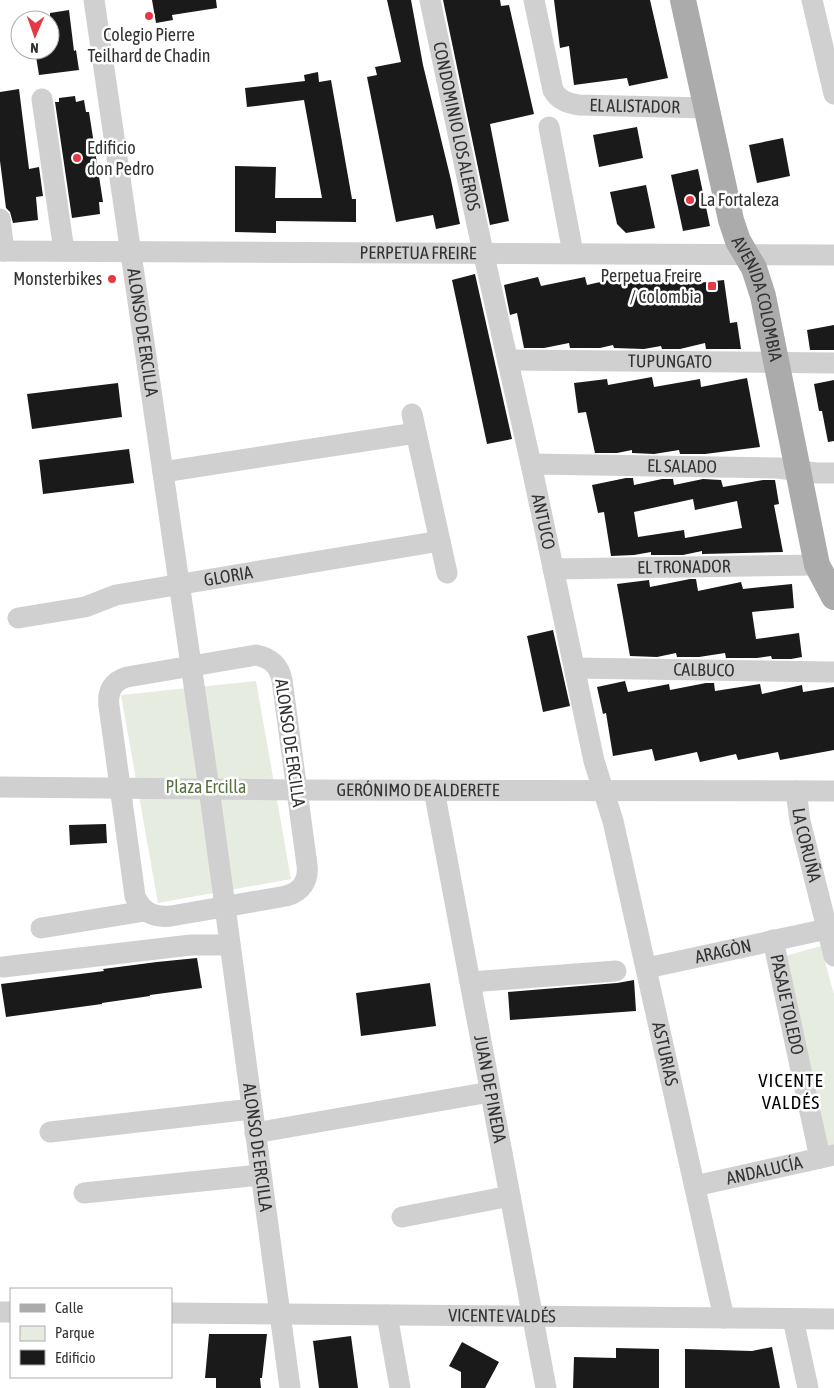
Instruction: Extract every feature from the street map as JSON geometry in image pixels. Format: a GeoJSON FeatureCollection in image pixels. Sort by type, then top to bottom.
{"type":"FeatureCollection","features":[{"type":"Feature","properties":{"kind":"main road","name":"AVENIDA COLOMBIA"},"geometry":{"type":"LineString","coordinates":[[684,0],[731,220],[738,240],[754,268],[761,286],[817,565],[834,597]]}},
{"type":"Feature","properties":{"kind":"street","name":"ALONSO DE ERCILLA"},"geometry":{"type":"LineString","coordinates":[[94,0],[209,788],[290,1388]]}},
{"type":"Feature","properties":{"kind":"street","name":"CONDOMINIO LOS ALEROS"},"geometry":{"type":"LineString","coordinates":[[430,0],[484,253]]}},
{"type":"Feature","properties":{"kind":"street","name":"EL ALISTADOR"},"geometry":{"type":"LineString","coordinates":[[534,0],[552,90],[558,98],[579,105],[707,108]]}},
{"type":"Feature","properties":{"kind":"street"},"geometry":{"type":"LineString","coordinates":[[812,0],[829,46],[834,94]]}},
{"type":"Feature","properties":{"kind":"street"},"geometry":{"type":"LineString","coordinates":[[42,99],[64,251]]}},
{"type":"Feature","properties":{"kind":"street"},"geometry":{"type":"LineString","coordinates":[[549,128],[573,254]]}},
{"type":"Feature","properties":{"kind":"street"},"geometry":{"type":"LineString","coordinates":[[0,219],[2,251]]}},
{"type":"Feature","properties":{"kind":"street","name":"PERPETUA FREIRE"},"geometry":{"type":"LineString","coordinates":[[2,251],[834,255]]}},
{"type":"Feature","properties":{"kind":"street","name":"ANTUCO"},"geometry":{"type":"LineString","coordinates":[[484,253],[594,761],[604,790]]}},
{"type":"Feature","properties":{"kind":"street","name":"TUPUNGATO"},"geometry":{"type":"LineString","coordinates":[[508,360],[834,363]]}},
{"type":"Feature","properties":{"kind":"street"},"geometry":{"type":"LineString","coordinates":[[163,472],[414,424],[447,573]]}},
{"type":"Feature","properties":{"kind":"street","name":"EL SALADO"},"geometry":{"type":"LineString","coordinates":[[531,464],[778,468],[816,474],[834,473]]}},
{"type":"Feature","properties":{"kind":"street","name":"GLORIA"},"geometry":{"type":"LineString","coordinates":[[18,618],[85,607],[116,595],[440,542]]}},
{"type":"Feature","properties":{"kind":"street","name":"EL TRONADOR"},"geometry":{"type":"LineString","coordinates":[[553,569],[817,565]]}},
{"type":"Feature","properties":{"kind":"street","name":"ALONSO DE ERCILLA"},"geometry":{"type":"LineString","coordinates":[[256,656],[264,657],[277,666],[282,680],[308,871],[304,884],[293,894],[164,917],[145,911],[137,902],[135,896],[108,699],[112,687],[122,679],[191,666],[256,656]]}},
{"type":"Feature","properties":{"kind":"street","name":"CALBUCO"},"geometry":{"type":"LineString","coordinates":[[575,668],[834,672]]}},
{"type":"Feature","properties":{"kind":"street","name":"GERÓNIMO DE ALDERETE"},"geometry":{"type":"LineString","coordinates":[[0,787],[296,790],[834,791]]}},
{"type":"Feature","properties":{"kind":"street","name":"JUAN DE PINEDA"},"geometry":{"type":"LineString","coordinates":[[434,790],[546,1388]]}},
{"type":"Feature","properties":{"kind":"street","name":"ASTURIAS"},"geometry":{"type":"LineString","coordinates":[[604,790],[647,968],[724,1318]]}},
{"type":"Feature","properties":{"kind":"street","name":"LA CORUÑA"},"geometry":{"type":"LineString","coordinates":[[796,791],[800,821],[834,956]]}},
{"type":"Feature","properties":{"kind":"street"},"geometry":{"type":"LineString","coordinates":[[41,928],[145,911]]}},
{"type":"Feature","properties":{"kind":"street","name":"ARAGÒN"},"geometry":{"type":"LineString","coordinates":[[647,968],[827,929]]}},
{"type":"Feature","properties":{"kind":"street","name":"PASAJE TOLEDO"},"geometry":{"type":"LineString","coordinates":[[773,940],[827,1156]]}},
{"type":"Feature","properties":{"kind":"street"},"geometry":{"type":"LineString","coordinates":[[2,966],[191,945],[230,945]]}},
{"type":"Feature","properties":{"kind":"street"},"geometry":{"type":"LineString","coordinates":[[470,982],[616,971]]}},
{"type":"Feature","properties":{"kind":"street"},"geometry":{"type":"LineString","coordinates":[[255,1132],[490,1092]]}},
{"type":"Feature","properties":{"kind":"street"},"geometry":{"type":"LineString","coordinates":[[50,1132],[252,1109]]}},
{"type":"Feature","properties":{"kind":"street","name":"ANDALUCÍA"},"geometry":{"type":"LineString","coordinates":[[695,1186],[827,1156]]}},
{"type":"Feature","properties":{"kind":"street"},"geometry":{"type":"LineString","coordinates":[[84,1193],[260,1174]]}},
{"type":"Feature","properties":{"kind":"street"},"geometry":{"type":"LineString","coordinates":[[402,1217],[510,1196]]}},
{"type":"Feature","properties":{"kind":"street","name":"VICENTE VALDÉS"},"geometry":{"type":"LineString","coordinates":[[172,1314],[834,1319]]}},
{"type":"Feature","properties":{"kind":"street"},"geometry":{"type":"LineString","coordinates":[[387,1315],[400,1388]]}},
{"type":"Feature","properties":{"kind":"street"},"geometry":{"type":"LineString","coordinates":[[794,1319],[808,1388]]}},
{"type":"Feature","properties":{"kind":"green space","name":"Plaza Ercilla"},"geometry":{"type":"Polygon","coordinates":[[[256,681],[291,879],[158,903],[121,695],[256,681]]]}},
{"type":"Feature","properties":{"kind":"green space"},"geometry":{"type":"Polygon","coordinates":[[[821,946],[834,995],[834,1145],[826,1146],[785,956],[821,946]]]}},
{"type":"Feature","properties":{"kind":"building"},"geometry":{"type":"Polygon","coordinates":[[[152,0],[216,0],[217,8],[172,15],[173,20],[156,23],[152,0]]]}},
{"type":"Feature","properties":{"kind":"building"},"geometry":{"type":"Polygon","coordinates":[[[387,0],[411,0],[423,65],[460,224],[436,229],[433,215],[396,222],[367,77],[377,75],[375,67],[401,62],[387,0]]]}},
{"type":"Feature","properties":{"kind":"building"},"geometry":{"type":"Polygon","coordinates":[[[443,0],[500,0],[501,6],[509,5],[534,114],[490,124],[509,221],[490,225],[443,0]]]}},
{"type":"Feature","properties":{"kind":"building"},"geometry":{"type":"Polygon","coordinates":[[[554,0],[650,0],[668,78],[629,86],[627,78],[574,85],[569,46],[560,48],[554,0]]]}},
{"type":"Feature","properties":{"kind":"building"},"geometry":{"type":"Polygon","coordinates":[[[69,10],[74,51],[76,50],[79,70],[39,75],[37,60],[60,60],[60,11],[69,10]]]}},
{"type":"Feature","properties":{"kind":"building"},"geometry":{"type":"Polygon","coordinates":[[[318,72],[319,82],[331,80],[352,199],[356,199],[356,222],[276,221],[276,233],[235,232],[235,166],[276,167],[275,198],[322,198],[304,100],[247,107],[245,88],[305,81],[304,75],[318,72]]]}},
{"type":"Feature","properties":{"kind":"building"},"geometry":{"type":"Polygon","coordinates":[[[19,89],[29,169],[39,167],[43,196],[36,197],[38,220],[13,223],[10,212],[6,208],[0,161],[0,92],[19,89]]]}},
{"type":"Feature","properties":{"kind":"building","name":"Edificio don Pedro"},"geometry":{"type":"Polygon","coordinates":[[[75,96],[76,102],[84,100],[86,112],[89,112],[103,202],[99,202],[100,214],[72,218],[55,102],[59,102],[59,98],[75,96]]]}},
{"type":"Feature","properties":{"kind":"building"},"geometry":{"type":"Polygon","coordinates":[[[637,127],[643,158],[599,167],[593,135],[637,127]]]}},
{"type":"Feature","properties":{"kind":"building"},"geometry":{"type":"Polygon","coordinates":[[[783,138],[790,176],[757,183],[749,145],[783,138]]]}},
{"type":"Feature","properties":{"kind":"building","name":"La Fortaleza"},"geometry":{"type":"Polygon","coordinates":[[[698,169],[710,226],[683,231],[671,175],[698,169]]]}},
{"type":"Feature","properties":{"kind":"building"},"geometry":{"type":"Polygon","coordinates":[[[646,185],[655,228],[626,233],[617,224],[610,192],[646,185]]]}},
{"type":"Feature","properties":{"kind":"building"},"geometry":{"type":"Polygon","coordinates":[[[475,274],[512,439],[487,444],[452,280],[475,274]]]}},
{"type":"Feature","properties":{"kind":"building"},"geometry":{"type":"Polygon","coordinates":[[[631,275],[633,283],[679,276],[680,285],[724,280],[730,323],[737,322],[741,349],[706,349],[705,343],[680,349],[662,349],[661,346],[644,349],[614,348],[613,345],[600,348],[570,348],[569,343],[544,348],[524,348],[517,313],[510,315],[504,285],[538,277],[541,286],[585,277],[587,285],[631,275]]]}},
{"type":"Feature","properties":{"kind":"building"},"geometry":{"type":"Polygon","coordinates":[[[834,325],[834,350],[810,350],[807,330],[834,325]]]}},
{"type":"Feature","properties":{"kind":"building"},"geometry":{"type":"Polygon","coordinates":[[[652,377],[654,387],[700,379],[701,387],[747,378],[760,447],[705,454],[680,454],[679,450],[654,454],[632,453],[632,450],[617,453],[595,453],[586,412],[578,413],[574,383],[607,379],[608,385],[652,377]]]}},
{"type":"Feature","properties":{"kind":"building"},"geometry":{"type":"Polygon","coordinates":[[[834,380],[834,441],[828,442],[814,384],[834,380]]]}},
{"type":"Feature","properties":{"kind":"building"},"geometry":{"type":"Polygon","coordinates":[[[118,383],[122,417],[32,429],[27,394],[118,383]]]}},
{"type":"Feature","properties":{"kind":"building"},"geometry":{"type":"Polygon","coordinates":[[[129,449],[134,483],[43,494],[39,460],[129,449]]]}},
{"type":"Feature","properties":{"kind":"building"},"geometry":{"type":"Polygon","coordinates":[[[626,478],[633,478],[634,485],[662,479],[673,479],[674,485],[703,479],[721,480],[723,487],[763,480],[775,480],[779,504],[774,505],[783,552],[702,554],[702,551],[683,555],[651,555],[651,552],[611,556],[604,512],[598,513],[592,485],[626,478]],[[693,499],[634,512],[638,537],[684,530],[685,538],[742,528],[737,501],[695,510],[693,499]]]}},
{"type":"Feature","properties":{"kind":"building"},"geometry":{"type":"Polygon","coordinates":[[[696,579],[698,591],[741,582],[743,589],[792,584],[794,608],[752,612],[756,639],[799,633],[802,657],[791,659],[772,659],[771,656],[726,658],[725,653],[699,657],[677,657],[676,653],[657,657],[630,656],[617,584],[649,580],[650,587],[696,579]]]}},
{"type":"Feature","properties":{"kind":"building"},"geometry":{"type":"Polygon","coordinates":[[[553,630],[570,706],[543,712],[527,636],[553,630]]]}},
{"type":"Feature","properties":{"kind":"building"},"geometry":{"type":"Polygon","coordinates":[[[625,681],[628,692],[669,684],[670,690],[706,683],[714,683],[715,691],[760,684],[762,694],[802,685],[803,692],[834,687],[834,750],[780,760],[778,752],[738,760],[736,754],[700,762],[697,752],[655,761],[652,749],[613,756],[606,713],[603,714],[597,687],[625,681]]]}},
{"type":"Feature","properties":{"kind":"building"},"geometry":{"type":"Polygon","coordinates":[[[106,824],[107,843],[70,845],[69,825],[106,824]]]}},
{"type":"Feature","properties":{"kind":"building"},"geometry":{"type":"Polygon","coordinates":[[[197,958],[202,988],[6,1017],[1,984],[197,958]]]}},
{"type":"Feature","properties":{"kind":"building"},"geometry":{"type":"Polygon","coordinates":[[[634,980],[636,1011],[510,1020],[508,992],[634,980]]]}},
{"type":"Feature","properties":{"kind":"building"},"geometry":{"type":"Polygon","coordinates":[[[430,983],[436,1026],[361,1036],[356,993],[430,983]]]}},
{"type":"Feature","properties":{"kind":"building"},"geometry":{"type":"Polygon","coordinates":[[[209,1334],[267,1334],[262,1378],[260,1378],[261,1388],[216,1388],[216,1378],[205,1378],[209,1334]]]}},
{"type":"Feature","properties":{"kind":"building"},"geometry":{"type":"Polygon","coordinates":[[[351,1336],[358,1388],[319,1388],[313,1341],[351,1336]]]}},
{"type":"Feature","properties":{"kind":"building"},"geometry":{"type":"Polygon","coordinates":[[[462,1342],[499,1362],[485,1388],[461,1388],[461,1372],[449,1366],[462,1342]]]}},
{"type":"Feature","properties":{"kind":"building"},"geometry":{"type":"Polygon","coordinates":[[[772,1347],[780,1388],[685,1388],[685,1349],[752,1351],[772,1347]]]}},
{"type":"Feature","properties":{"kind":"building"},"geometry":{"type":"Polygon","coordinates":[[[616,1348],[659,1349],[659,1388],[573,1388],[574,1357],[616,1358],[616,1348]]]}},
{"type":"Feature","properties":{"kind":"place","name":"Colegio Pierre Teilhard de Chadin"},"geometry":{"type":"Point","coordinates":[149,16]}},
{"type":"Feature","properties":{"kind":"place","name":"Edificio don Pedro"},"geometry":{"type":"Point","coordinates":[77,158]}},
{"type":"Feature","properties":{"kind":"place","name":"La Fortaleza"},"geometry":{"type":"Point","coordinates":[690,200]}},
{"type":"Feature","properties":{"kind":"place","name":"Monsterbikes"},"geometry":{"type":"Point","coordinates":[112,279]}},
{"type":"Feature","properties":{"kind":"place","name":"Perpetua Freire / Colombia"},"geometry":{"type":"Point","coordinates":[712,286]}},
{"type":"Feature","properties":{"kind":"district","name":"VICENTE VALDÉS"},"geometry":{"type":"Point","coordinates":[791,1091]}}]}
